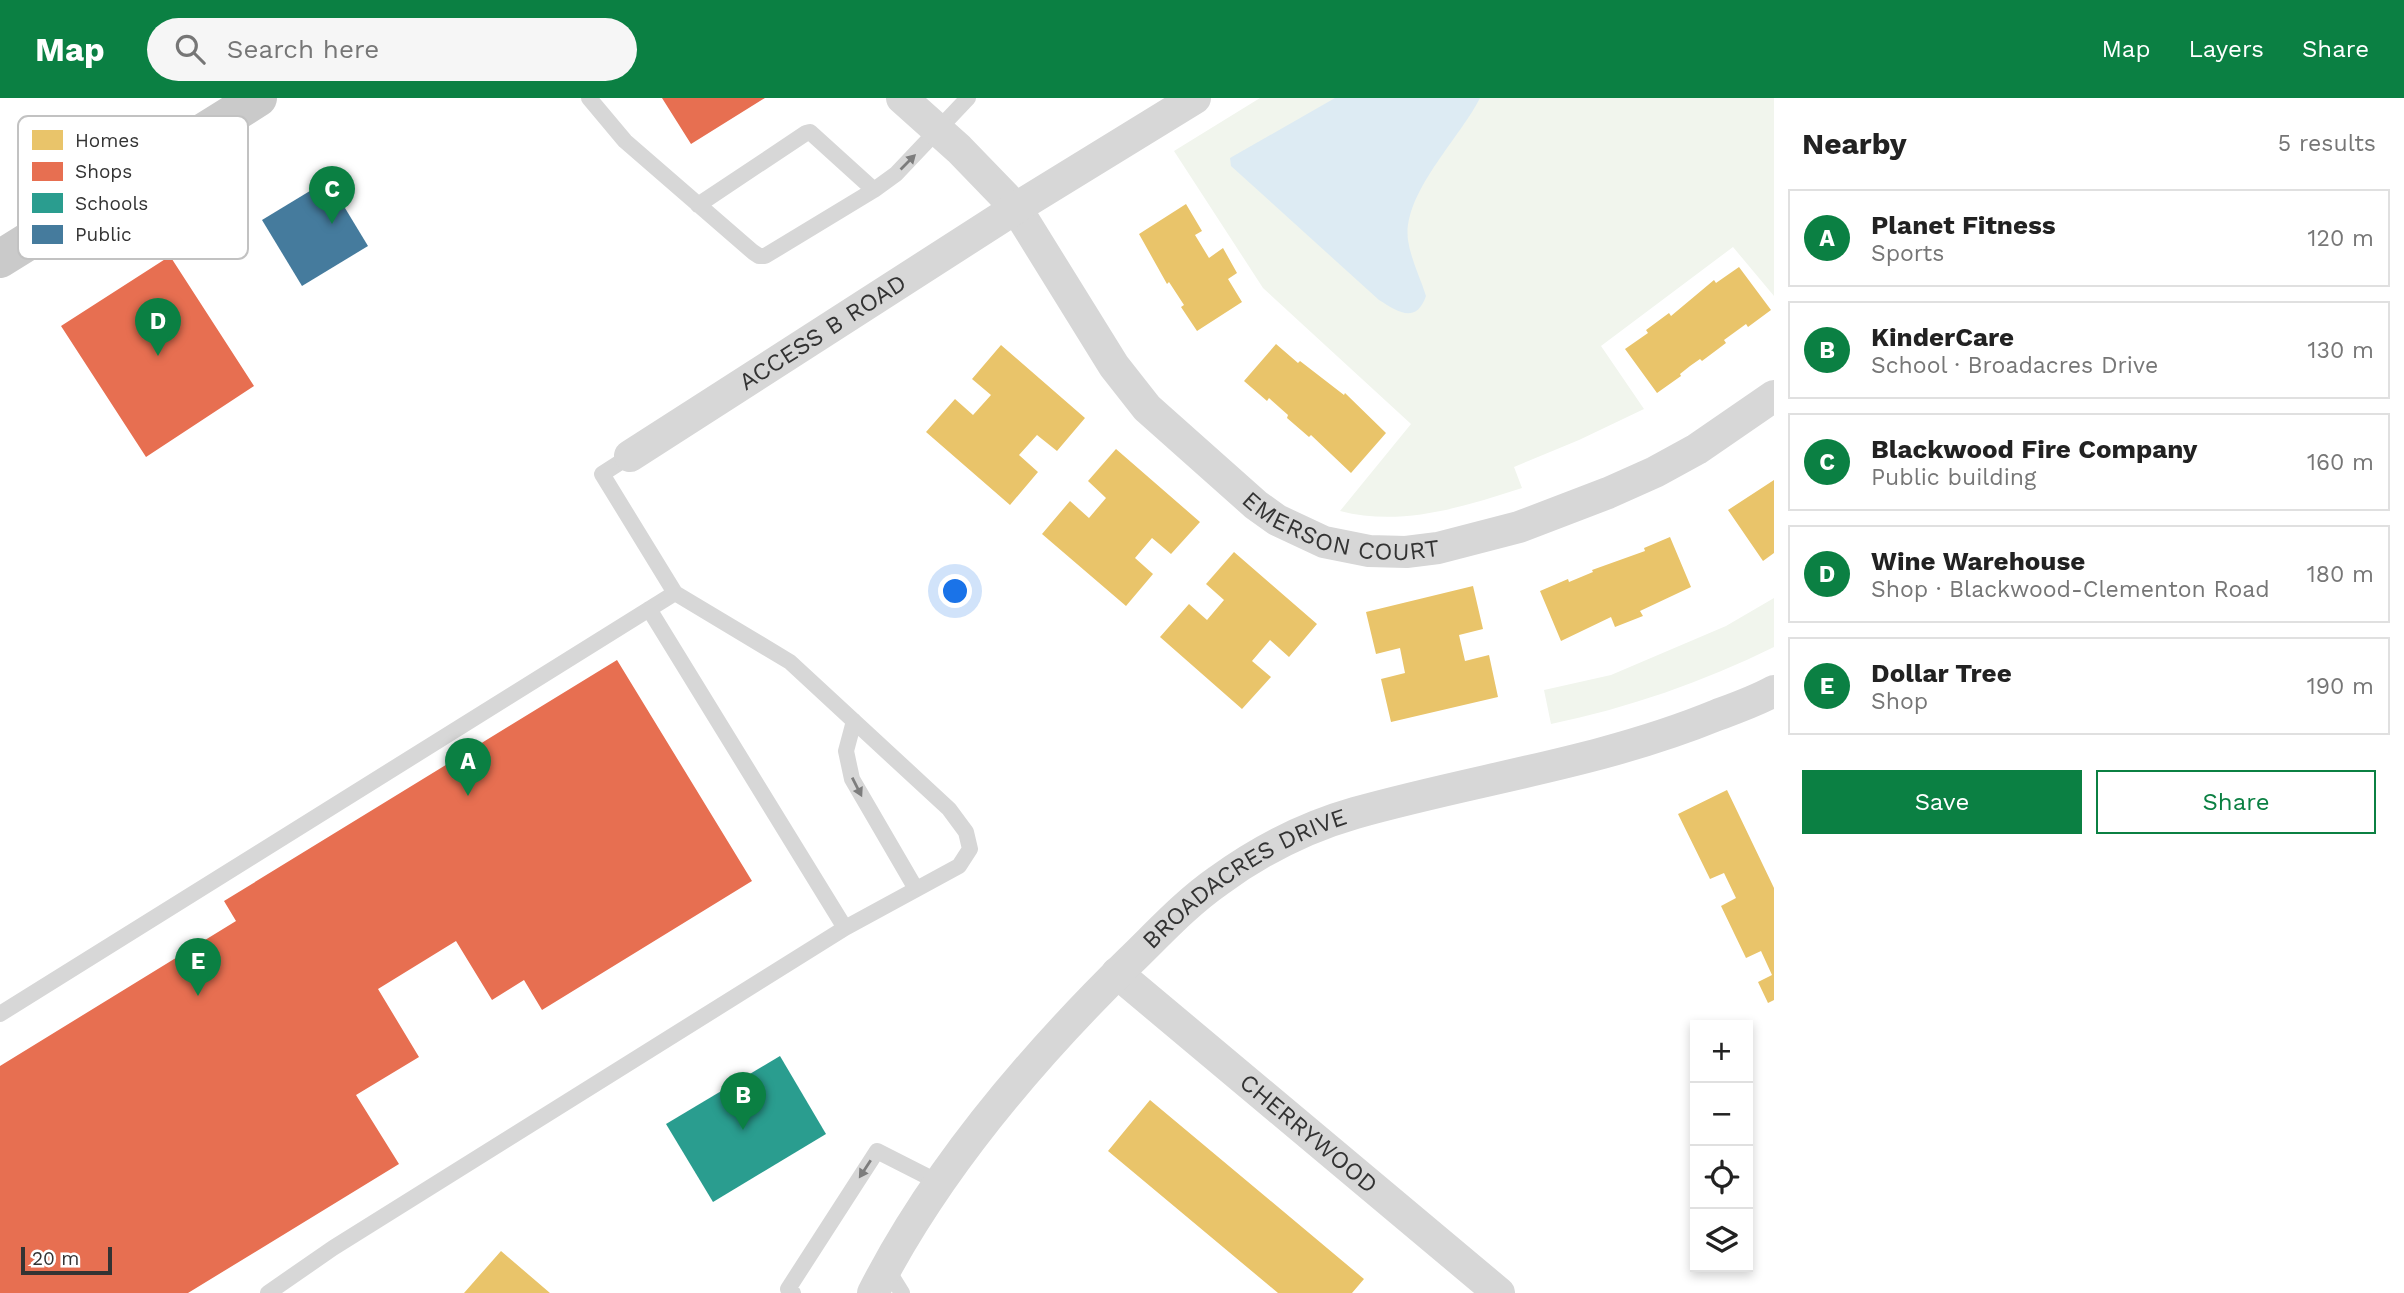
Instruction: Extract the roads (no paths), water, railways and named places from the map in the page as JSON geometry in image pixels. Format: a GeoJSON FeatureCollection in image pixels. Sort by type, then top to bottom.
{"type":"FeatureCollection","features":[{"type":"Feature","properties":{"kind":"main road"},"geometry":{"type":"LineString","coordinates":[[229,116],[258,98]]}},
{"type":"Feature","properties":{"kind":"main road"},"geometry":{"type":"LineString","coordinates":[[0,259],[18,248]]}},
{"type":"Feature","properties":{"kind":"street","name":"EMERSON COURT"},"geometry":{"type":"LineString","coordinates":[[902,98],[959,149],[1016,208],[1115,366],[1147,408],[1256,505],[1277,520],[1324,542],[1385,553],[1438,548],[1519,527],[1655,472],[1706,443],[1774,396]]}},
{"type":"Feature","properties":{"kind":"street","name":"ACCESS B ROAD"},"geometry":{"type":"LineString","coordinates":[[630,456],[1016,208],[1195,98]]}},
{"type":"Feature","properties":{"kind":"street","name":"BROADACRES DRIVE"},"geometry":{"type":"LineString","coordinates":[[887,1284],[940,1184],[957,1158],[1030,1065],[1117,973],[1196,897],[1220,879],[1261,853],[1318,825],[1399,802],[1620,750],[1772,697]]}},
{"type":"Feature","properties":{"kind":"street","name":"CHERRYWOOD"},"geometry":{"type":"LineString","coordinates":[[1117,973],[1499,1293]]}},
{"type":"Feature","properties":{"kind":"lane"},"geometry":{"type":"LineString","coordinates":[[589,98],[625,141],[759,256],[765,256],[896,174],[968,98]]}},
{"type":"Feature","properties":{"kind":"lane"},"geometry":{"type":"LineString","coordinates":[[698,205],[810,132],[874,190]]}},
{"type":"Feature","properties":{"kind":"lane"},"geometry":{"type":"LineString","coordinates":[[268,1293],[333,1248],[845,928],[959,866],[970,849],[966,832],[949,809],[789,662],[675,593],[602,474],[630,456]]}},
{"type":"Feature","properties":{"kind":"lane"},"geometry":{"type":"LineString","coordinates":[[0,1014],[675,593]]}},
{"type":"Feature","properties":{"kind":"lane"},"geometry":{"type":"LineString","coordinates":[[649,608],[845,928]]}},
{"type":"Feature","properties":{"kind":"lane"},"geometry":{"type":"LineString","coordinates":[[853,721],[846,751],[852,779],[916,889]]}},
{"type":"Feature","properties":{"kind":"lane"},"geometry":{"type":"LineString","coordinates":[[793,1293],[788,1289],[877,1151],[940,1184]]}},
{"type":"Feature","properties":{"kind":"place","name":"Blackwood Fire Company"},"geometry":{"type":"Point","coordinates":[332,224]}},
{"type":"Feature","properties":{"kind":"place","name":"Wine Warehouse"},"geometry":{"type":"Point","coordinates":[158,356]}},
{"type":"Feature","properties":{"kind":"place","name":"Planet Fitness"},"geometry":{"type":"Point","coordinates":[468,796]}},
{"type":"Feature","properties":{"kind":"place","name":"Dollar Tree"},"geometry":{"type":"Point","coordinates":[198,996]}},
{"type":"Feature","properties":{"kind":"place","name":"KinderCare"},"geometry":{"type":"Point","coordinates":[743,1130]}}]}
